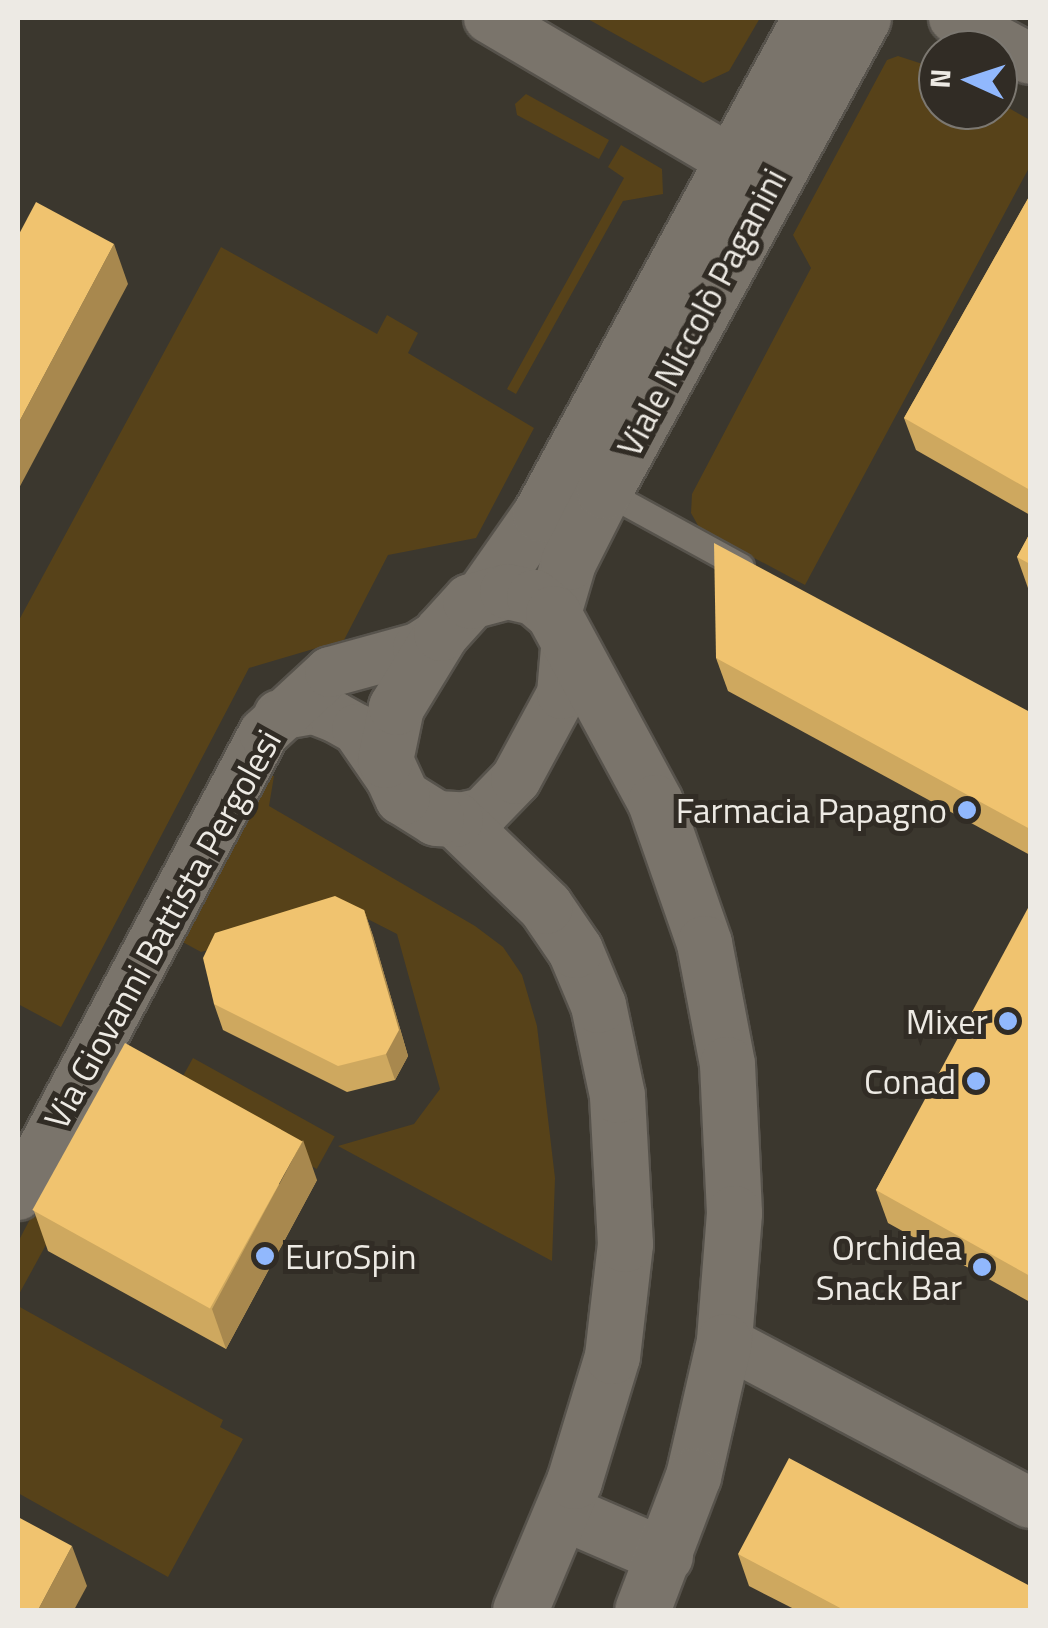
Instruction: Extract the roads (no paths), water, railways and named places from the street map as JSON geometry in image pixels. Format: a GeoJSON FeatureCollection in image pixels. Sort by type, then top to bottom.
{"type":"FeatureCollection","features":[{"type":"Feature","properties":{"kind":"street"},"geometry":{"type":"LineString","coordinates":[[489,18],[732,161]]}},
{"type":"Feature","properties":{"kind":"street","name":"Viale Niccolò Paganini"},"geometry":{"type":"LineString","coordinates":[[390,777],[385,760],[391,720],[441,633],[458,610],[484,594],[540,514],[810,18]]}},
{"type":"Feature","properties":{"kind":"street","name":"Viale Niccolò Paganini"},"geometry":{"type":"LineString","coordinates":[[454,819],[483,813],[516,779],[562,694],[560,631],[568,562],[863,18]]}},
{"type":"Feature","properties":{"kind":"street"},"geometry":{"type":"LineString","coordinates":[[954,18],[1030,59]]}},
{"type":"Feature","properties":{"kind":"street"},"geometry":{"type":"LineString","coordinates":[[484,594],[534,597],[560,631],[661,816],[713,979],[734,1182],[724,1340],[700,1451],[665,1556],[642,1610]]}},
{"type":"Feature","properties":{"kind":"street","name":"Via Giovanni Battista Pergolesi"},"geometry":{"type":"LineString","coordinates":[[18,1195],[247,760],[279,715],[330,672],[418,648],[441,633]]}},
{"type":"Feature","properties":{"kind":"street","name":"Via Giovanni Battista Pergolesi"},"geometry":{"type":"LineString","coordinates":[[279,715],[314,710],[335,716],[357,729],[390,777]]}},
{"type":"Feature","properties":{"kind":"street"},"geometry":{"type":"LineString","coordinates":[[390,777],[416,810],[454,819],[520,878],[575,950],[598,1005],[617,1095],[625,1199],[620,1303],[599,1408],[564,1512],[520,1610]]}},
{"type":"Feature","properties":{"kind":"street"},"geometry":{"type":"LineString","coordinates":[[724,1340],[1030,1503]]}},
{"type":"Feature","properties":{"kind":"street"},"geometry":{"type":"LineString","coordinates":[[564,1512],[665,1556]]}},
{"type":"Feature","properties":{"kind":"lane"},"geometry":{"type":"LineString","coordinates":[[604,491],[765,578]]}},
{"type":"Feature","properties":{"kind":"place","name":"Farmacia Papagno"},"geometry":{"type":"Point","coordinates":[967,810]}},
{"type":"Feature","properties":{"kind":"place","name":"Mixer"},"geometry":{"type":"Point","coordinates":[1008,1021]}},
{"type":"Feature","properties":{"kind":"place","name":"Conad"},"geometry":{"type":"Point","coordinates":[976,1081]}},
{"type":"Feature","properties":{"kind":"place","name":"EuroSpin"},"geometry":{"type":"Point","coordinates":[265,1256]}},
{"type":"Feature","properties":{"kind":"place","name":"Orchidea Snack Bar"},"geometry":{"type":"Point","coordinates":[982,1267]}}]}
